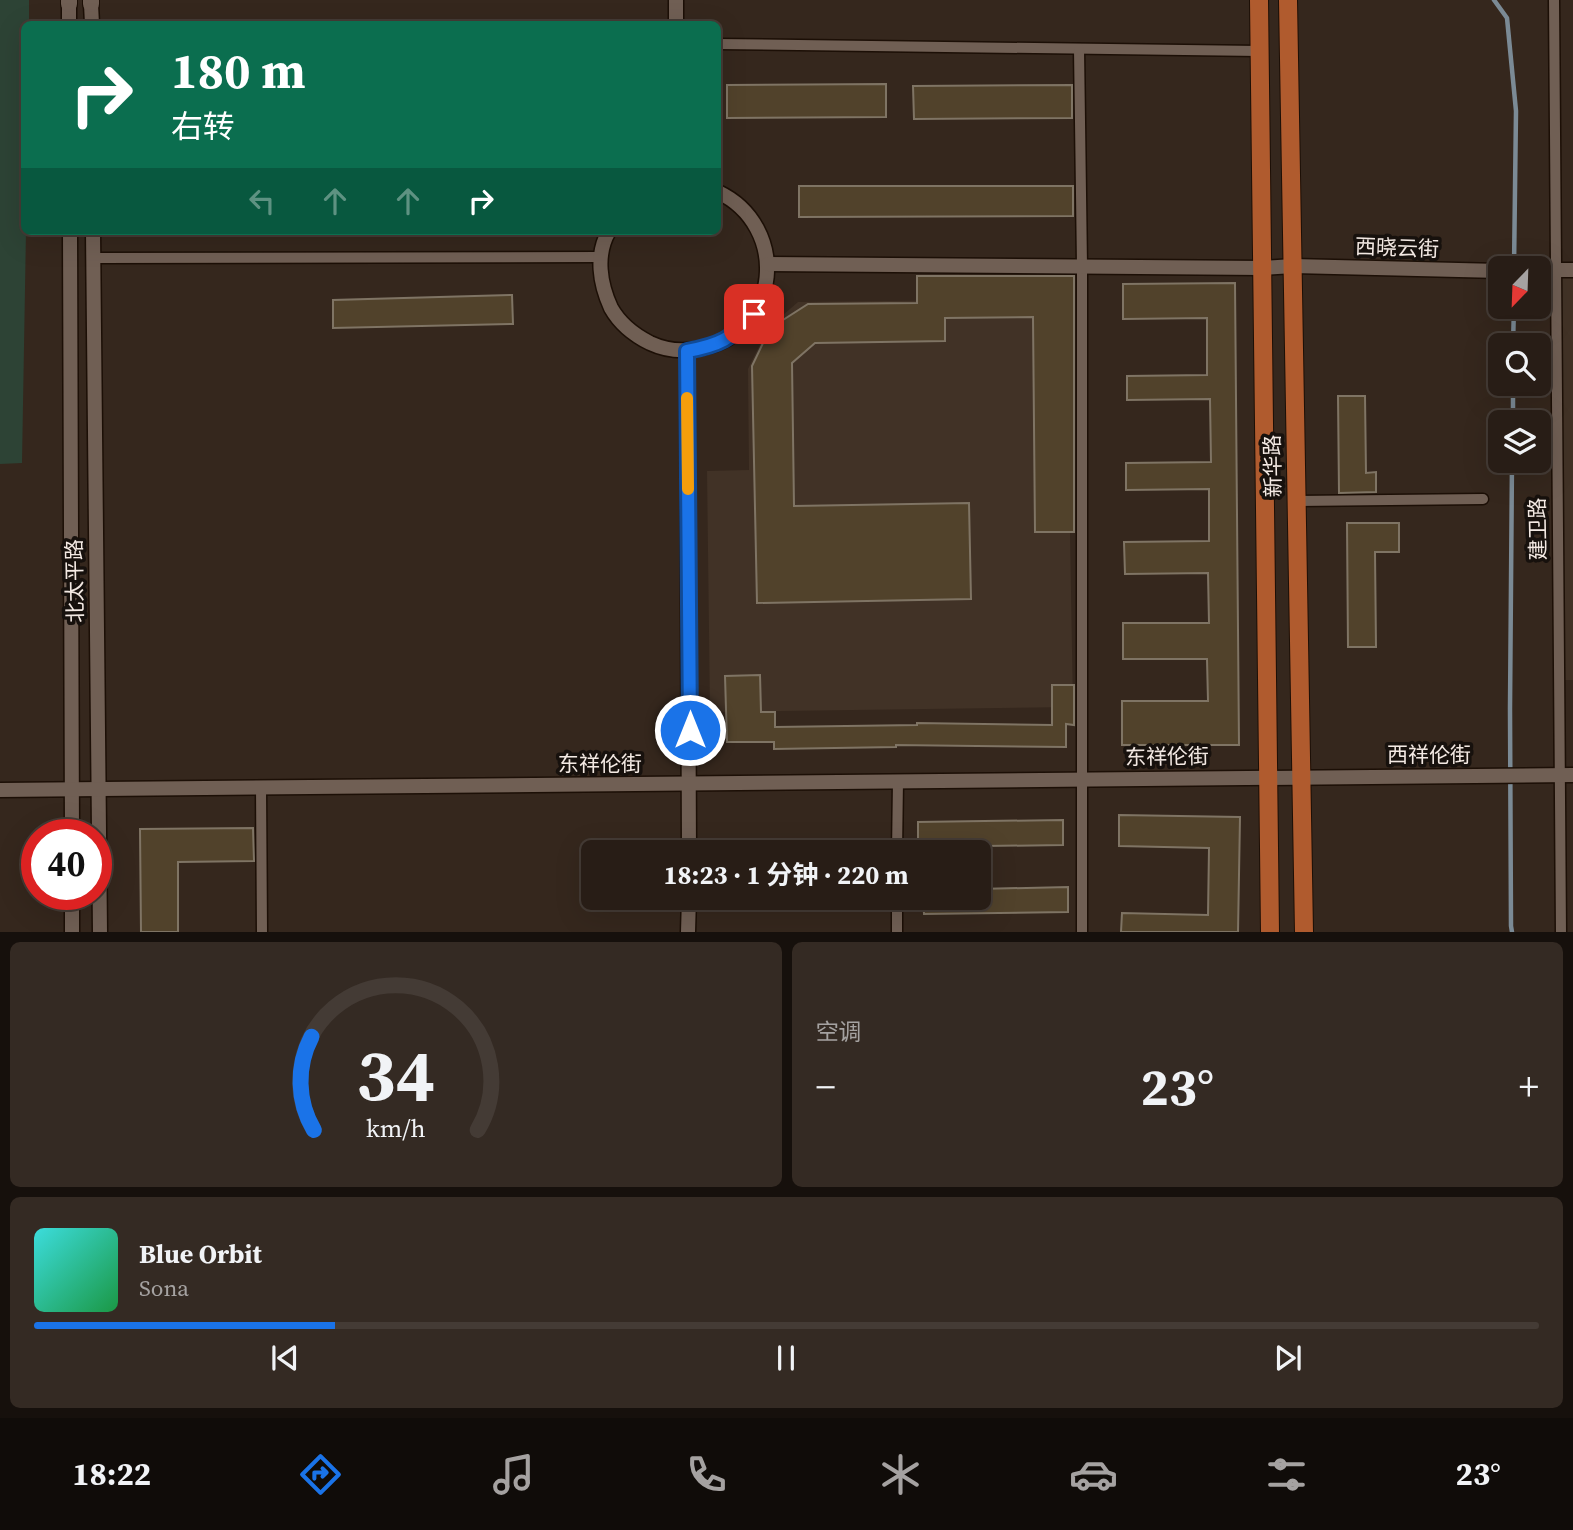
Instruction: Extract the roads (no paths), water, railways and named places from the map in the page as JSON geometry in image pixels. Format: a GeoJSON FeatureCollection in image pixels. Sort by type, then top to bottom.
{"type":"FeatureCollection","features":[{"type":"Feature","properties":{"kind":"main road"},"geometry":{"type":"LineString","coordinates":[[1259,0],[1262,268],[1285,777],[1270,932]]}},
{"type":"Feature","properties":{"kind":"main road","name":"新华路"},"geometry":{"type":"LineString","coordinates":[[1288,0],[1297,501],[1285,777],[1304,932]]}},
{"type":"Feature","properties":{"kind":"street"},"geometry":{"type":"LineString","coordinates":[[676,0],[677,21]]}},
{"type":"Feature","properties":{"kind":"street","name":"建卫路"},"geometry":{"type":"LineString","coordinates":[[1554,0],[1555,270],[1567,775],[1561,932]]}},
{"type":"Feature","properties":{"kind":"street"},"geometry":{"type":"LineString","coordinates":[[69,2],[69,21]]}},
{"type":"Feature","properties":{"kind":"street"},"geometry":{"type":"LineString","coordinates":[[91,2],[92,21]]}},
{"type":"Feature","properties":{"kind":"street"},"geometry":{"type":"LineString","coordinates":[[721,44],[1259,51]]}},
{"type":"Feature","properties":{"kind":"street"},"geometry":{"type":"LineString","coordinates":[[1079,48],[1082,266],[1082,932]]}},
{"type":"Feature","properties":{"kind":"street"},"geometry":{"type":"LineString","coordinates":[[607,235],[600,265],[604,292],[616,316],[635,335],[660,347],[687,351],[713,346],[736,333],[754,314],[765,290],[768,264],[763,239],[750,216],[721,194]]}},
{"type":"Feature","properties":{"kind":"street","name":"北太平路"},"geometry":{"type":"LineString","coordinates":[[69,235],[72,819]]}},
{"type":"Feature","properties":{"kind":"street","name":"北太平路"},"geometry":{"type":"LineString","coordinates":[[93,235],[100,932]]}},
{"type":"Feature","properties":{"kind":"street"},"geometry":{"type":"LineString","coordinates":[[93,258],[601,257]]}},
{"type":"Feature","properties":{"kind":"street","name":"西晓云街"},"geometry":{"type":"LineString","coordinates":[[768,264],[1262,268],[1293,266],[1488,271]]}},
{"type":"Feature","properties":{"kind":"street"},"geometry":{"type":"LineString","coordinates":[[1551,270],[1573,270]]}},
{"type":"Feature","properties":{"kind":"street"},"geometry":{"type":"LineString","coordinates":[[687,351],[689,840]]}},
{"type":"Feature","properties":{"kind":"street"},"geometry":{"type":"LineString","coordinates":[[1297,501],[1483,499]]}},
{"type":"Feature","properties":{"kind":"street","name":"西祥伦街"},"geometry":{"type":"LineString","coordinates":[[1285,777],[1567,775]]}},
{"type":"Feature","properties":{"kind":"street","name":"东祥伦街"},"geometry":{"type":"LineString","coordinates":[[0,790],[1285,777]]}},
{"type":"Feature","properties":{"kind":"street"},"geometry":{"type":"LineString","coordinates":[[897,840],[898,782]]}},
{"type":"Feature","properties":{"kind":"street"},"geometry":{"type":"LineString","coordinates":[[261,787],[262,932]]}},
{"type":"Feature","properties":{"kind":"street"},"geometry":{"type":"LineString","coordinates":[[72,910],[72,932]]}},
{"type":"Feature","properties":{"kind":"street"},"geometry":{"type":"LineString","coordinates":[[688,932],[689,910]]}},
{"type":"Feature","properties":{"kind":"street"},"geometry":{"type":"LineString","coordinates":[[897,910],[897,932]]}},
{"type":"Feature","properties":{"kind":"waterway"},"geometry":{"type":"LineString","coordinates":[[1494,0],[1507,18],[1516,111],[1514,256]]}},
{"type":"Feature","properties":{"kind":"waterway"},"geometry":{"type":"LineString","coordinates":[[1513,333],[1514,319]]}},
{"type":"Feature","properties":{"kind":"waterway"},"geometry":{"type":"LineString","coordinates":[[1513,396],[1513,410]]}},
{"type":"Feature","properties":{"kind":"waterway"},"geometry":{"type":"LineString","coordinates":[[1512,473],[1512,932]]}}]}
